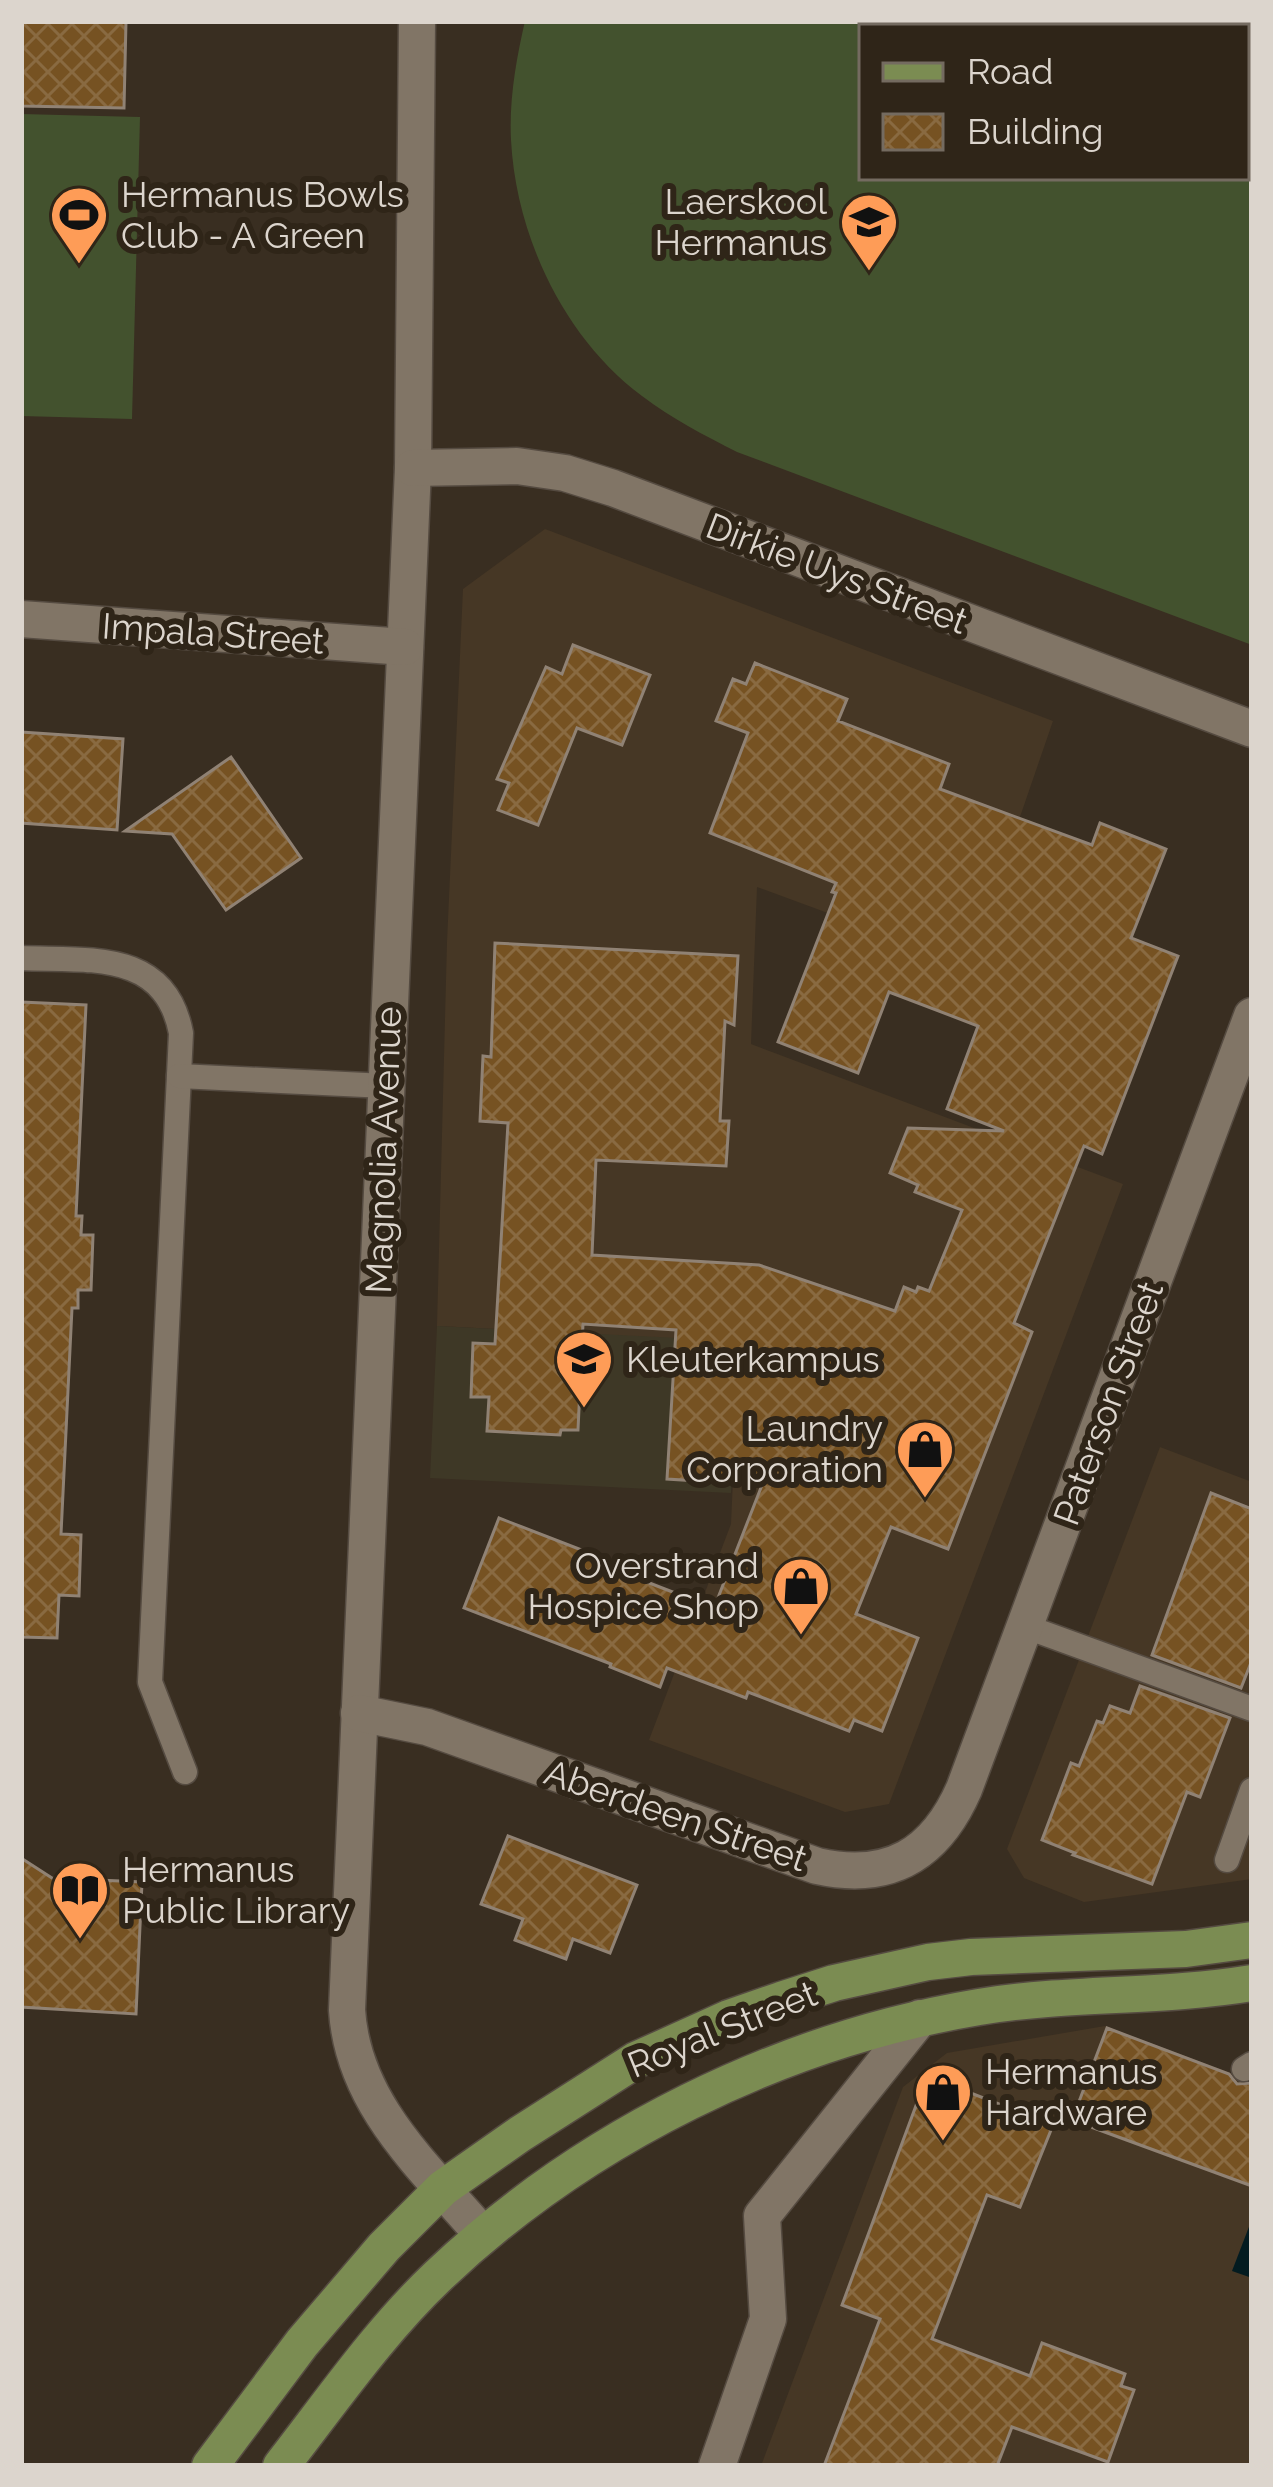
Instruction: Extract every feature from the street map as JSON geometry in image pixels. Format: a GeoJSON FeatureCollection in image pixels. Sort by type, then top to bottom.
{"type":"FeatureCollection","features":[{"type":"Feature","properties":{"kind":"main road","name":"Royal Street"},"geometry":{"type":"LineString","coordinates":[[210,2466],[302,2343],[384,2247],[443,2188],[636,2060],[729,2018],[834,1983],[928,1962],[1186,1949],[1252,1940]]}},
{"type":"Feature","properties":{"kind":"main road","name":"Royal Street"},"geometry":{"type":"LineString","coordinates":[[281,2466],[392,2324],[483,2235],[556,2181],[690,2102],[774,2065],[920,2018],[1043,1999],[1162,1994],[1252,1983]]}},
{"type":"Feature","properties":{"kind":"street","name":"Magnolia Avenue"},"geometry":{"type":"LineString","coordinates":[[416,21],[412,468],[347,2010],[348,2032],[361,2075],[390,2127],[483,2235]]}},
{"type":"Feature","properties":{"kind":"street","name":"Dirkie Uys Street"},"geometry":{"type":"LineString","coordinates":[[412,468],[517,466],[565,473],[1252,729]]}},
{"type":"Feature","properties":{"kind":"street","name":"Impala Street"},"geometry":{"type":"LineString","coordinates":[[21,619],[405,647]]}},
{"type":"Feature","properties":{"kind":"street","name":"Paterson Street"},"geometry":{"type":"LineString","coordinates":[[964,1789],[1252,1016]]}},
{"type":"Feature","properties":{"kind":"street","name":"Aberdeen Street"},"geometry":{"type":"LineString","coordinates":[[359,1713],[428,1727],[841,1871],[889,1867],[911,1856],[934,1839],[952,1816],[964,1789]]}},
{"type":"Feature","properties":{"kind":"street"},"geometry":{"type":"LineString","coordinates":[[717,2466],[768,2319],[762,2216],[920,2018]]}},
{"type":"Feature","properties":{"kind":"lane"},"geometry":{"type":"LineString","coordinates":[[21,958],[125,965],[146,974],[163,990],[178,1017],[181,1033],[150,1682],[184,1772]]}},
{"type":"Feature","properties":{"kind":"lane"},"geometry":{"type":"LineString","coordinates":[[179,1076],[386,1086]]}},
{"type":"Feature","properties":{"kind":"lane"},"geometry":{"type":"LineString","coordinates":[[1024,1626],[1252,1709]]}},
{"type":"Feature","properties":{"kind":"lane"},"geometry":{"type":"LineString","coordinates":[[1227,1860],[1252,1790]]}},
{"type":"Feature","properties":{"kind":"shaded area"},"geometry":{"type":"Polygon","coordinates":[[[545,529],[1053,721],[969,965],[757,887],[751,1044],[1123,1184],[889,1804],[845,1812],[649,1740],[731,1524],[739,1342],[437,1326],[463,589],[545,529]]]}},
{"type":"Feature","properties":{"kind":"shaded area","name":"Kleuterkampus"},"geometry":{"type":"Polygon","coordinates":[[[437,1326],[739,1341],[731,1493],[430,1478],[437,1326]]]}},
{"type":"Feature","properties":{"kind":"shaded area"},"geometry":{"type":"Polygon","coordinates":[[[1160,1447],[1252,1482],[1252,1879],[1084,1902],[1024,1878],[1007,1849],[1160,1447]]]}},
{"type":"Feature","properties":{"kind":"shaded area"},"geometry":{"type":"Polygon","coordinates":[[[1105,2026],[1252,2081],[1252,2466],[761,2466],[903,2087],[947,2053],[1105,2026]]]}},
{"type":"Feature","properties":{"kind":"green space","name":"Laerskool Hermanus"},"geometry":{"type":"Polygon","coordinates":[[[525,21],[1252,21],[1252,645],[737,452],[642,396],[589,345],[549,282],[534,248],[515,176],[512,95],[525,21]]]}},
{"type":"Feature","properties":{"kind":"green space","name":"Hermanus Bowls Club - A Green"},"geometry":{"type":"Polygon","coordinates":[[[21,114],[140,117],[132,419],[21,416],[21,114]]]}},
{"type":"Feature","properties":{"kind":"water"},"geometry":{"type":"Polygon","coordinates":[[[1252,2219],[1252,2278],[1232,2271],[1252,2219]]]}},
{"type":"Feature","properties":{"kind":"building"},"geometry":{"type":"Polygon","coordinates":[[[21,21],[126,21],[124,108],[21,106],[21,21]]]}},
{"type":"Feature","properties":{"kind":"building"},"geometry":{"type":"Polygon","coordinates":[[[573,645],[650,675],[622,745],[577,728],[538,825],[498,810],[509,783],[497,779],[546,667],[562,674],[573,645]]]}},
{"type":"Feature","properties":{"kind":"building"},"geometry":{"type":"Polygon","coordinates":[[[755,663],[847,699],[838,721],[949,764],[940,789],[1092,845],[1100,823],[1166,849],[1131,938],[1178,956],[1102,1154],[1084,1146],[1014,1323],[1032,1332],[948,1549],[891,1527],[856,1614],[918,1638],[882,1731],[854,1720],[849,1731],[748,1692],[746,1698],[667,1668],[660,1687],[464,1608],[499,1518],[714,1608],[762,1485],[667,1479],[676,1330],[583,1324],[578,1430],[561,1430],[560,1435],[487,1431],[489,1397],[471,1397],[473,1343],[495,1344],[508,1123],[480,1121],[483,1056],[491,1057],[495,943],[738,956],[734,1025],[725,1021],[720,1121],[729,1121],[726,1166],[596,1160],[592,1255],[759,1265],[895,1311],[904,1287],[929,1291],[962,1210],[915,1192],[918,1185],[890,1173],[908,1128],[1004,1131],[947,1109],[978,1026],[889,992],[858,1073],[778,1042],[836,883],[710,833],[748,733],[716,721],[733,679],[746,684],[755,663]]]}},
{"type":"Feature","properties":{"kind":"building"},"geometry":{"type":"Polygon","coordinates":[[[21,732],[123,739],[117,830],[21,823],[21,732]]]}},
{"type":"Feature","properties":{"kind":"building"},"geometry":{"type":"Polygon","coordinates":[[[231,757],[301,858],[226,910],[172,834],[125,831],[231,757]]]}},
{"type":"Feature","properties":{"kind":"building"},"geometry":{"type":"Polygon","coordinates":[[[21,1002],[86,1005],[76,1216],[82,1216],[81,1235],[93,1235],[91,1290],[78,1290],[78,1308],[72,1308],[61,1534],[81,1535],[79,1596],[59,1595],[57,1638],[21,1637],[21,1002]]]}},
{"type":"Feature","properties":{"kind":"building"},"geometry":{"type":"Polygon","coordinates":[[[1211,1493],[1252,1509],[1252,1660],[1241,1688],[1152,1655],[1211,1493]]]}},
{"type":"Feature","properties":{"kind":"building"},"geometry":{"type":"Polygon","coordinates":[[[1140,1686],[1230,1718],[1200,1797],[1187,1792],[1152,1884],[1042,1840],[1071,1763],[1079,1766],[1097,1721],[1103,1723],[1110,1706],[1130,1713],[1140,1686]]]}},
{"type":"Feature","properties":{"kind":"building"},"geometry":{"type":"Polygon","coordinates":[[[508,1836],[637,1885],[610,1953],[573,1939],[566,1959],[515,1940],[523,1919],[481,1904],[508,1836]]]}},
{"type":"Feature","properties":{"kind":"building","name":"Hermanus Public Library"},"geometry":{"type":"Polygon","coordinates":[[[21,1858],[52,1878],[142,1882],[136,2014],[21,2007],[21,1858]]]}},
{"type":"Feature","properties":{"kind":"building"},"geometry":{"type":"Polygon","coordinates":[[[1107,2028],[1229,2074],[1237,2084],[1252,2083],[1252,2186],[1072,2120],[1107,2028]]]}},
{"type":"Feature","properties":{"kind":"building"},"geometry":{"type":"Polygon","coordinates":[[[927,2076],[1053,2125],[1020,2207],[987,2195],[932,2339],[1030,2376],[1042,2343],[1125,2374],[1121,2386],[1134,2390],[1108,2462],[1012,2427],[997,2466],[824,2466],[880,2319],[842,2305],[927,2076]]]}},
{"type":"Feature","properties":{"kind":"place","name":"Hermanus Bowls Club - A Green"},"geometry":{"type":"Point","coordinates":[79,266]}},
{"type":"Feature","properties":{"kind":"place","name":"Laerskool Hermanus"},"geometry":{"type":"Point","coordinates":[869,273]}},
{"type":"Feature","properties":{"kind":"place","name":"Kleuterkampus"},"geometry":{"type":"Point","coordinates":[584,1410]}},
{"type":"Feature","properties":{"kind":"place","name":"Laundry Corporation"},"geometry":{"type":"Point","coordinates":[925,1500]}},
{"type":"Feature","properties":{"kind":"place","name":"Overstrand Hospice Shop"},"geometry":{"type":"Point","coordinates":[801,1637]}},
{"type":"Feature","properties":{"kind":"place","name":"Hermanus Public Library"},"geometry":{"type":"Point","coordinates":[80,1941]}},
{"type":"Feature","properties":{"kind":"place","name":"Hermanus Hardware"},"geometry":{"type":"Point","coordinates":[943,2143]}}]}
